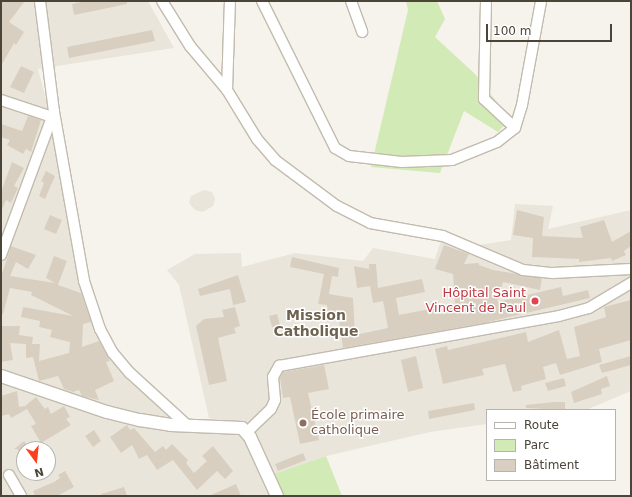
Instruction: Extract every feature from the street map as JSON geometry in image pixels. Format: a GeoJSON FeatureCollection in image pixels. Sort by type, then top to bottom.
{"type":"FeatureCollection","features":[{"type":"Feature","properties":{"kind":"street"},"geometry":{"type":"LineString","coordinates":[[40,1],[53,115],[84,281],[100,329],[113,353],[130,374],[188,426]]}},
{"type":"Feature","properties":{"kind":"street"},"geometry":{"type":"LineString","coordinates":[[162,1],[190,46],[228,90],[257,139],[275,160],[337,206],[370,223],[443,236],[523,270],[553,273],[631,269]]}},
{"type":"Feature","properties":{"kind":"street"},"geometry":{"type":"LineString","coordinates":[[228,90],[230,1]]}},
{"type":"Feature","properties":{"kind":"street"},"geometry":{"type":"LineString","coordinates":[[262,1],[335,148],[341,153],[363,159],[402,162],[452,160],[497,142],[515,128],[522,105],[541,1]]}},
{"type":"Feature","properties":{"kind":"street"},"geometry":{"type":"LineString","coordinates":[[351,1],[362,32]]}},
{"type":"Feature","properties":{"kind":"street"},"geometry":{"type":"LineString","coordinates":[[486,1],[484,99],[515,128]]}},
{"type":"Feature","properties":{"kind":"street"},"geometry":{"type":"LineString","coordinates":[[1,100],[53,115]]}},
{"type":"Feature","properties":{"kind":"street"},"geometry":{"type":"LineString","coordinates":[[1,255],[53,115]]}},
{"type":"Feature","properties":{"kind":"street"},"geometry":{"type":"LineString","coordinates":[[247,432],[271,409],[275,400],[273,377],[278,366],[559,316],[589,308],[631,283]]}},
{"type":"Feature","properties":{"kind":"street"},"geometry":{"type":"LineString","coordinates":[[1,376],[107,412],[140,420],[188,426],[239,427],[247,432],[277,496]]}},
{"type":"Feature","properties":{"kind":"street"},"geometry":{"type":"LineString","coordinates":[[9,475],[21,496]]}},
{"type":"Feature","properties":{"kind":"shaded area"},"geometry":{"type":"Polygon","coordinates":[[[1,1],[148,1],[174,48],[38,69],[55,133],[98,331],[119,370],[176,424],[160,422],[1,375],[1,1]]]}},
{"type":"Feature","properties":{"kind":"shaded area"},"geometry":{"type":"Polygon","coordinates":[[[204,190],[212,192],[215,199],[213,206],[203,212],[195,210],[189,203],[191,196],[204,190]]]}},
{"type":"Feature","properties":{"kind":"shaded area"},"geometry":{"type":"Polygon","coordinates":[[[515,204],[553,206],[548,229],[631,210],[631,391],[588,409],[486,409],[486,424],[430,432],[326,456],[271,475],[241,424],[209,418],[179,285],[167,270],[195,254],[241,253],[242,267],[295,253],[363,261],[373,248],[435,259],[441,240],[466,247],[511,240],[515,204]]]}},
{"type":"Feature","properties":{"kind":"shaded area"},"geometry":{"type":"Polygon","coordinates":[[[1,380],[103,416],[240,430],[274,496],[1,496],[1,380]]]}},
{"type":"Feature","properties":{"kind":"green space"},"geometry":{"type":"Polygon","coordinates":[[[406,1],[437,1],[445,19],[435,37],[475,74],[510,119],[498,132],[464,111],[440,173],[371,167],[408,10],[406,1]]]}},
{"type":"Feature","properties":{"kind":"green space"},"geometry":{"type":"Polygon","coordinates":[[[326,456],[342,496],[280,496],[271,475],[326,456]]]}},
{"type":"Feature","properties":{"kind":"building"},"geometry":{"type":"Polygon","coordinates":[[[1,1],[25,1],[9,22],[24,32],[16,45],[14,43],[1,66],[1,1]]]}},
{"type":"Feature","properties":{"kind":"building"},"geometry":{"type":"Polygon","coordinates":[[[85,1],[127,1],[127,4],[74,15],[72,4],[85,1]]]}},
{"type":"Feature","properties":{"kind":"building"},"geometry":{"type":"Polygon","coordinates":[[[152,30],[155,41],[69,58],[67,47],[152,30]]]}},
{"type":"Feature","properties":{"kind":"building"},"geometry":{"type":"Polygon","coordinates":[[[21,66],[34,72],[24,93],[10,87],[21,66]]]}},
{"type":"Feature","properties":{"kind":"building"},"geometry":{"type":"Polygon","coordinates":[[[28,116],[41,120],[31,152],[26,149],[23,154],[7,145],[10,140],[1,137],[1,124],[22,131],[28,116]]]}},
{"type":"Feature","properties":{"kind":"building"},"geometry":{"type":"Polygon","coordinates":[[[12,162],[24,168],[14,186],[18,188],[11,203],[6,200],[1,212],[1,192],[12,162]]]}},
{"type":"Feature","properties":{"kind":"building"},"geometry":{"type":"Polygon","coordinates":[[[46,171],[55,176],[45,199],[39,196],[44,183],[41,181],[46,171]]]}},
{"type":"Feature","properties":{"kind":"building"},"geometry":{"type":"Polygon","coordinates":[[[517,210],[544,217],[542,236],[583,238],[580,227],[604,220],[612,242],[631,231],[631,246],[624,251],[626,255],[612,261],[611,258],[579,262],[579,259],[532,257],[533,238],[513,235],[517,210]]]}},
{"type":"Feature","properties":{"kind":"building"},"geometry":{"type":"Polygon","coordinates":[[[50,215],[62,220],[56,234],[44,229],[50,215]]]}},
{"type":"Feature","properties":{"kind":"building"},"geometry":{"type":"Polygon","coordinates":[[[444,245],[469,254],[464,264],[479,263],[479,265],[493,270],[542,278],[540,290],[503,282],[497,302],[561,287],[563,296],[588,290],[590,298],[484,323],[343,348],[339,319],[329,320],[327,305],[318,304],[324,274],[290,267],[292,257],[339,268],[338,277],[332,276],[329,294],[353,298],[355,335],[388,328],[383,301],[373,303],[370,286],[357,288],[354,266],[369,269],[369,264],[376,264],[378,288],[422,279],[425,292],[396,298],[399,315],[455,304],[453,274],[435,269],[444,245]]]}},
{"type":"Feature","properties":{"kind":"building"},"geometry":{"type":"Polygon","coordinates":[[[11,246],[36,255],[28,269],[16,262],[10,276],[55,283],[46,278],[54,256],[67,261],[58,285],[81,293],[91,322],[83,324],[82,347],[99,341],[110,361],[106,362],[114,381],[95,390],[99,400],[82,396],[79,390],[73,392],[64,389],[58,376],[39,381],[33,357],[26,358],[26,344],[10,343],[13,360],[1,362],[1,326],[20,326],[19,335],[33,337],[32,344],[40,344],[39,361],[69,353],[70,342],[50,337],[52,330],[39,327],[40,321],[21,317],[23,307],[73,316],[31,295],[32,292],[10,288],[3,314],[1,314],[1,277],[11,246]]]}},
{"type":"Feature","properties":{"kind":"building"},"geometry":{"type":"Polygon","coordinates":[[[238,275],[246,302],[233,305],[230,289],[200,296],[198,289],[238,275]]]}},
{"type":"Feature","properties":{"kind":"building"},"geometry":{"type":"Polygon","coordinates":[[[631,300],[631,340],[599,349],[602,362],[560,375],[556,363],[543,367],[546,379],[521,386],[522,390],[513,392],[505,364],[482,369],[484,375],[443,384],[435,349],[447,346],[448,350],[526,332],[528,342],[559,330],[567,359],[580,356],[574,327],[606,317],[604,307],[631,300]]]}},
{"type":"Feature","properties":{"kind":"building"},"geometry":{"type":"Polygon","coordinates":[[[235,307],[240,326],[234,328],[236,333],[218,338],[227,381],[209,385],[196,326],[204,319],[224,317],[222,310],[235,307]]]}},
{"type":"Feature","properties":{"kind":"building"},"geometry":{"type":"Polygon","coordinates":[[[277,314],[280,325],[272,327],[269,316],[277,314]]]}},
{"type":"Feature","properties":{"kind":"building"},"geometry":{"type":"Polygon","coordinates":[[[416,356],[423,388],[408,392],[401,360],[416,356]]]}},
{"type":"Feature","properties":{"kind":"building"},"geometry":{"type":"Polygon","coordinates":[[[631,356],[631,365],[602,373],[599,365],[631,356]]]}},
{"type":"Feature","properties":{"kind":"building"},"geometry":{"type":"Polygon","coordinates":[[[324,365],[329,389],[308,393],[319,440],[300,444],[290,397],[283,398],[280,378],[283,372],[324,365]]]}},
{"type":"Feature","properties":{"kind":"building"},"geometry":{"type":"Polygon","coordinates":[[[607,376],[610,386],[601,389],[602,394],[574,403],[571,392],[607,376]]]}},
{"type":"Feature","properties":{"kind":"building"},"geometry":{"type":"Polygon","coordinates":[[[564,378],[566,386],[548,391],[545,383],[564,378]]]}},
{"type":"Feature","properties":{"kind":"building"},"geometry":{"type":"Polygon","coordinates":[[[17,391],[19,407],[25,406],[36,397],[45,409],[48,407],[51,414],[64,406],[70,417],[66,419],[71,425],[44,441],[40,441],[31,426],[36,424],[27,409],[11,418],[9,414],[1,416],[1,396],[17,391]]]}},
{"type":"Feature","properties":{"kind":"building"},"geometry":{"type":"Polygon","coordinates":[[[565,402],[565,409],[526,408],[526,405],[565,402]]]}},
{"type":"Feature","properties":{"kind":"building"},"geometry":{"type":"Polygon","coordinates":[[[474,403],[475,410],[429,419],[428,411],[474,403]]]}},
{"type":"Feature","properties":{"kind":"building"},"geometry":{"type":"Polygon","coordinates":[[[127,425],[130,430],[134,428],[155,452],[163,446],[166,450],[172,444],[188,460],[186,463],[194,473],[207,461],[202,456],[213,446],[233,471],[225,479],[217,471],[197,490],[173,460],[157,470],[147,455],[139,459],[132,445],[121,453],[110,437],[127,425]]]}},
{"type":"Feature","properties":{"kind":"building"},"geometry":{"type":"Polygon","coordinates":[[[94,430],[101,441],[93,447],[85,436],[94,430]]]}},
{"type":"Feature","properties":{"kind":"building"},"geometry":{"type":"Polygon","coordinates":[[[303,453],[306,460],[278,471],[275,464],[303,453]]]}},
{"type":"Feature","properties":{"kind":"building"},"geometry":{"type":"Polygon","coordinates":[[[65,471],[74,487],[57,496],[35,496],[33,491],[56,481],[60,478],[58,475],[65,471]]]}},
{"type":"Feature","properties":{"kind":"building"},"geometry":{"type":"Polygon","coordinates":[[[236,484],[241,496],[209,496],[236,484]]]}},
{"type":"Feature","properties":{"kind":"building"},"geometry":{"type":"Polygon","coordinates":[[[124,487],[127,496],[101,496],[101,494],[124,487]]]}},
{"type":"Feature","properties":{"kind":"place","name":"Hôpital Saint Vincent de Paul"},"geometry":{"type":"Point","coordinates":[535,301]}},
{"type":"Feature","properties":{"kind":"place","name":"École primaire catholique"},"geometry":{"type":"Point","coordinates":[303,423]}},
{"type":"Feature","properties":{"kind":"district","name":"Mission Catholique"},"geometry":{"type":"Point","coordinates":[316,324]}}]}
